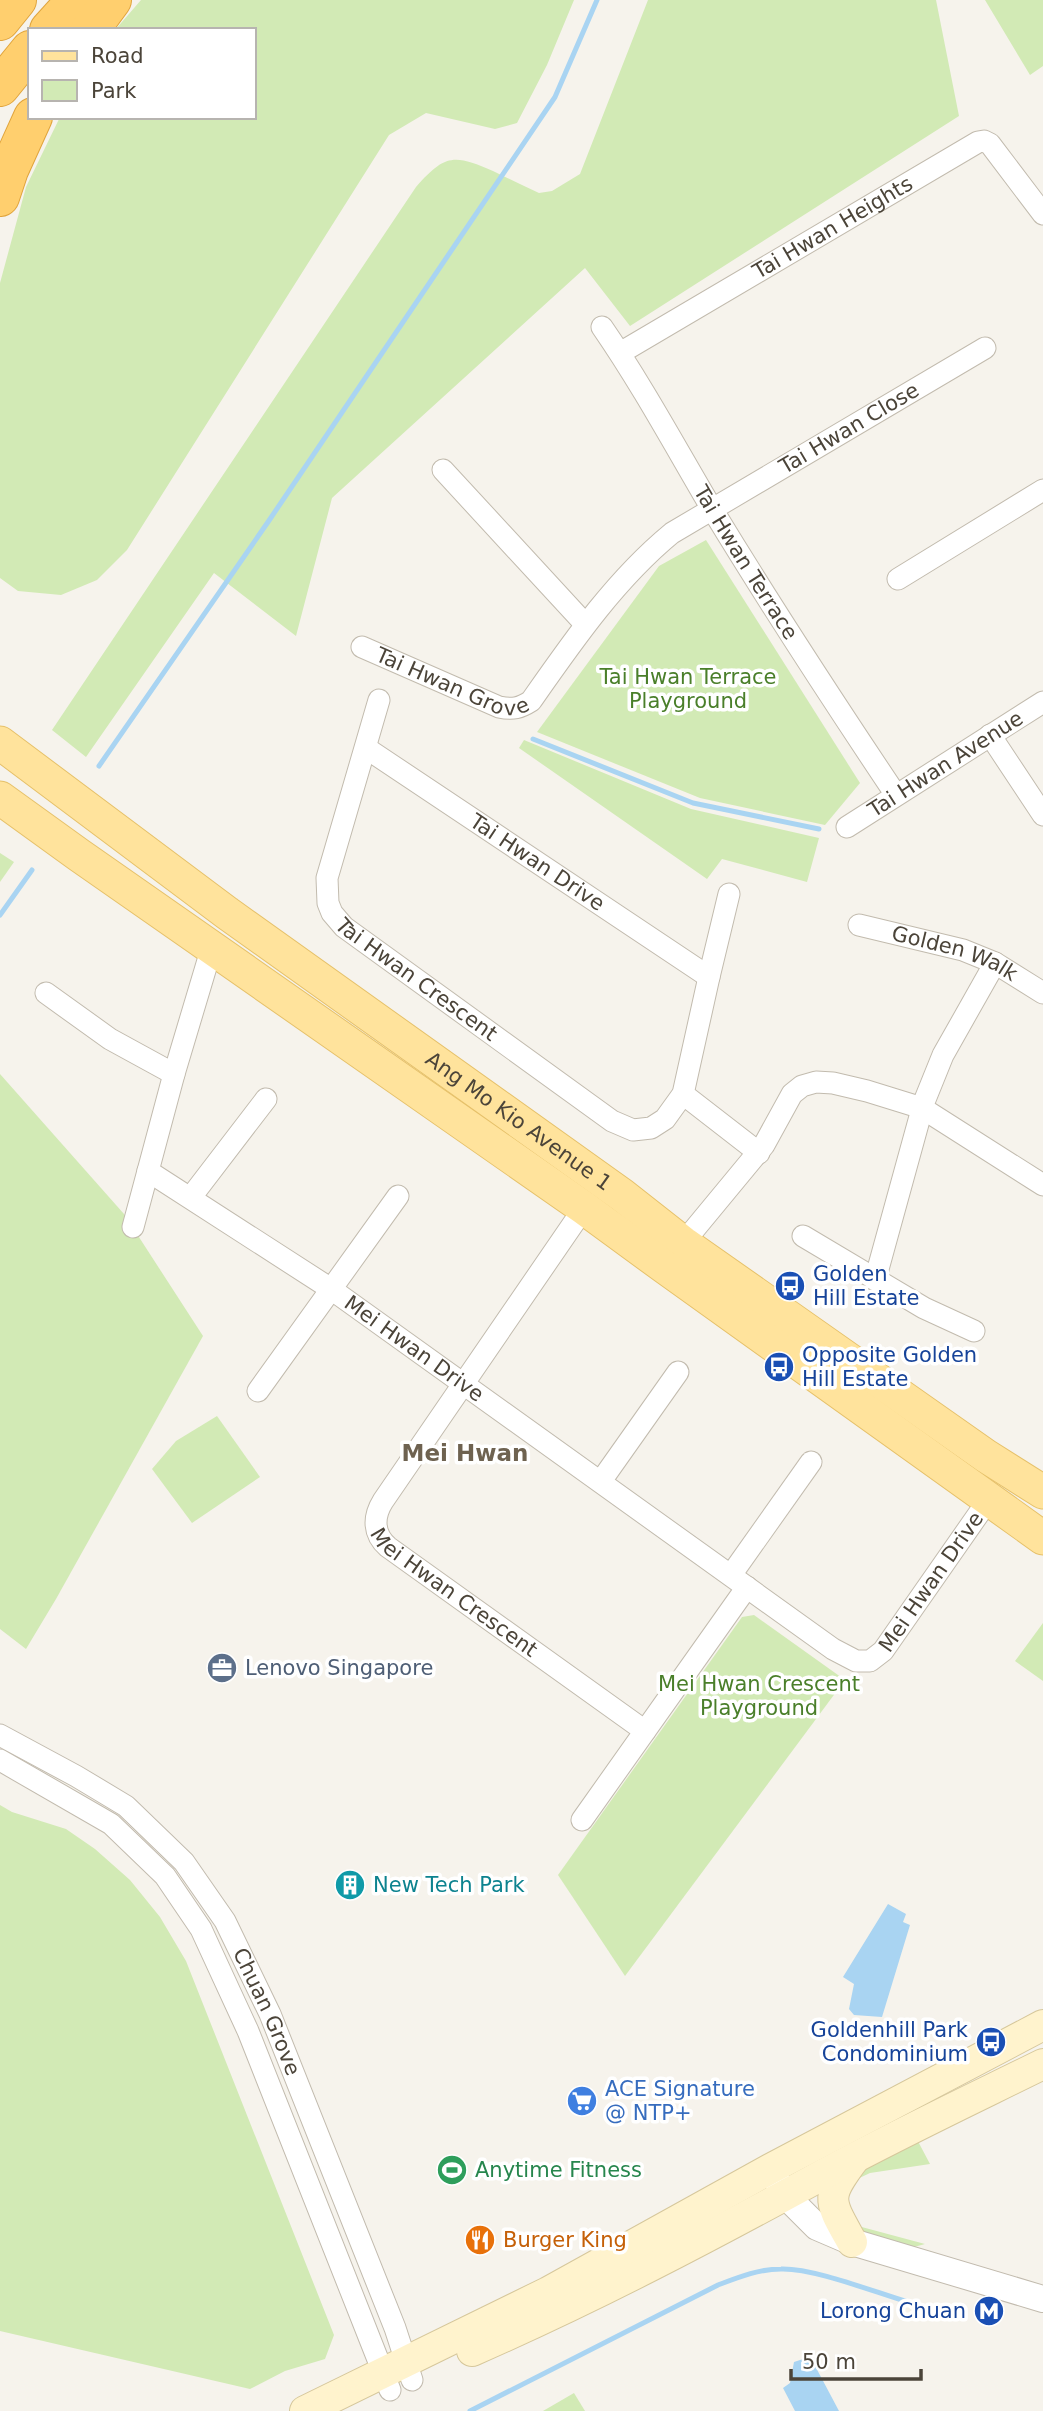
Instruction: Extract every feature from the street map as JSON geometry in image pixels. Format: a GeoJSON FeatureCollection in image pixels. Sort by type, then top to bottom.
{"type":"FeatureCollection","features":[{"type":"Feature","properties":{"kind":"highway"},"geometry":{"type":"LineString","coordinates":[[0,20],[17,0]]}},
{"type":"Feature","properties":{"kind":"highway"},"geometry":{"type":"LineString","coordinates":[[50,28],[76,0]]}},
{"type":"Feature","properties":{"kind":"highway"},"geometry":{"type":"LineString","coordinates":[[91,28],[112,0]]}},
{"type":"Feature","properties":{"kind":"highway"},"geometry":{"type":"LineString","coordinates":[[0,87],[28,52]]}},
{"type":"Feature","properties":{"kind":"highway"},"geometry":{"type":"LineString","coordinates":[[0,197],[32,119]]}},
{"type":"Feature","properties":{"kind":"main road","name":"Ang Mo Kio Avenue 1"},"geometry":{"type":"LineString","coordinates":[[0,743],[226,913],[622,1195],[683,1243],[986,1456],[1043,1492]]}},
{"type":"Feature","properties":{"kind":"main road","name":"Ang Mo Kio Avenue 1"},"geometry":{"type":"LineString","coordinates":[[0,797],[584,1208],[1043,1538]]}},
{"type":"Feature","properties":{"kind":"main road"},"geometry":{"type":"LineString","coordinates":[[346,2411],[398,2377],[770,2169],[1043,2025]]}},
{"type":"Feature","properties":{"kind":"main road"},"geometry":{"type":"LineString","coordinates":[[976,2061],[979,2079],[991,2090]]}},
{"type":"Feature","properties":{"kind":"main road"},"geometry":{"type":"LineString","coordinates":[[305,2411],[449,2361],[542,2320],[669,2258],[856,2158],[1043,2064]]}},
{"type":"Feature","properties":{"kind":"main road"},"geometry":{"type":"LineString","coordinates":[[852,2242],[833,2208],[832,2196],[837,2183],[856,2158]]}},
{"type":"Feature","properties":{"kind":"street","name":"Tai Hwan Heights"},"geometry":{"type":"LineString","coordinates":[[620,353],[978,142],[990,144],[1037,191],[1043,214]]}},
{"type":"Feature","properties":{"kind":"street","name":"Tai Hwan Terrace"},"geometry":{"type":"LineString","coordinates":[[602,327],[822,684],[896,795]]}},
{"type":"Feature","properties":{"kind":"street","name":"Tai Hwan Close"},"geometry":{"type":"LineString","coordinates":[[713,510],[985,348]]}},
{"type":"Feature","properties":{"kind":"street"},"geometry":{"type":"LineString","coordinates":[[443,470],[585,624]]}},
{"type":"Feature","properties":{"kind":"street"},"geometry":{"type":"LineString","coordinates":[[898,579],[1043,490]]}},
{"type":"Feature","properties":{"kind":"street","name":"Tai Hwan Grove"},"geometry":{"type":"LineString","coordinates":[[362,648],[499,707],[512,710],[531,701],[585,624],[648,553],[672,533],[713,510]]}},
{"type":"Feature","properties":{"kind":"street","name":"Tai Hwan Crescent"},"geometry":{"type":"LineString","coordinates":[[379,699],[327,878],[328,903],[337,921],[622,1127],[644,1131],[659,1125],[672,1112],[683,1094],[729,894]]}},
{"type":"Feature","properties":{"kind":"street","name":"Tai Hwan Avenue"},"geometry":{"type":"LineString","coordinates":[[847,827],[1043,702]]}},
{"type":"Feature","properties":{"kind":"street"},"geometry":{"type":"LineString","coordinates":[[990,735],[1043,815]]}},
{"type":"Feature","properties":{"kind":"street","name":"Tai Hwan Drive"},"geometry":{"type":"LineString","coordinates":[[366,748],[709,977]]}},
{"type":"Feature","properties":{"kind":"street","name":"Golden Walk"},"geometry":{"type":"LineString","coordinates":[[859,925],[963,950],[995,963],[1043,993]]}},
{"type":"Feature","properties":{"kind":"street"},"geometry":{"type":"LineString","coordinates":[[133,1227],[212,947]]}},
{"type":"Feature","properties":{"kind":"street"},"geometry":{"type":"LineString","coordinates":[[875,1280],[922,1108],[943,1055],[995,963]]}},
{"type":"Feature","properties":{"kind":"street"},"geometry":{"type":"LineString","coordinates":[[46,993],[110,1039],[174,1074]]}},
{"type":"Feature","properties":{"kind":"street"},"geometry":{"type":"LineString","coordinates":[[683,1243],[770,1137],[792,1094],[809,1083],[833,1083],[922,1108],[1043,1185]]}},
{"type":"Feature","properties":{"kind":"street"},"geometry":{"type":"LineString","coordinates":[[683,1094],[758,1153]]}},
{"type":"Feature","properties":{"kind":"street"},"geometry":{"type":"LineString","coordinates":[[191,1197],[266,1099]]}},
{"type":"Feature","properties":{"kind":"street","name":"Mei Hwan Drive"},"geometry":{"type":"LineString","coordinates":[[148,1171],[331,1289],[841,1654],[856,1661],[870,1661],[883,1651],[989,1499]]}},
{"type":"Feature","properties":{"kind":"street","name":"Mei Hwan Drive"},"geometry":{"type":"LineString","coordinates":[[257,1391],[398,1196]]}},
{"type":"Feature","properties":{"kind":"street","name":"Mei Hwan Crescent"},"geometry":{"type":"LineString","coordinates":[[584,1208],[380,1506],[375,1525],[378,1535],[388,1547],[645,1731]]}},
{"type":"Feature","properties":{"kind":"street"},"geometry":{"type":"LineString","coordinates":[[803,1236],[923,1308],[974,1331]]}},
{"type":"Feature","properties":{"kind":"street"},"geometry":{"type":"LineString","coordinates":[[601,1481],[678,1372]]}},
{"type":"Feature","properties":{"kind":"street"},"geometry":{"type":"LineString","coordinates":[[582,1820],[645,1731],[811,1462]]}},
{"type":"Feature","properties":{"kind":"street","name":"Chuan Grove"},"geometry":{"type":"LineString","coordinates":[[0,1735],[126,1806],[184,1862],[225,1921],[270,2014],[395,2328],[398,2377]]}},
{"type":"Feature","properties":{"kind":"street","name":"Chuan Grove"},"geometry":{"type":"LineString","coordinates":[[0,1760],[111,1824],[165,1876],[201,1928],[398,2377]]}},
{"type":"Feature","properties":{"kind":"street"},"geometry":{"type":"LineString","coordinates":[[770,2169],[786,2196],[817,2227],[852,2242],[1043,2299]]}},
{"type":"Feature","properties":{"kind":"green space"},"geometry":{"type":"Polygon","coordinates":[[[141,0],[574,0],[547,65],[517,123],[495,129],[426,113],[389,135],[127,550],[97,580],[61,595],[18,591],[0,578],[0,283],[26,187],[59,119],[256,119],[256,28],[117,28],[141,0]]]}},
{"type":"Feature","properties":{"kind":"green space"},"geometry":{"type":"Polygon","coordinates":[[[648,0],[936,0],[959,116],[630,326],[585,268],[332,498],[296,636],[214,573],[86,757],[52,730],[416,187],[435,168],[451,160],[480,165],[539,193],[552,191],[580,174],[648,0]]]}},
{"type":"Feature","properties":{"kind":"green space"},"geometry":{"type":"Polygon","coordinates":[[[985,0],[1043,0],[1043,66],[1030,75],[985,0]]]}},
{"type":"Feature","properties":{"kind":"green space","name":"Tai Hwan Terrace Playground"},"geometry":{"type":"Polygon","coordinates":[[[706,540],[860,783],[825,825],[700,798],[537,732],[659,566],[706,540]]]}},
{"type":"Feature","properties":{"kind":"green space"},"geometry":{"type":"Polygon","coordinates":[[[524,740],[691,809],[819,838],[807,882],[722,859],[707,879],[519,748],[524,740]]]}},
{"type":"Feature","properties":{"kind":"green space"},"geometry":{"type":"Polygon","coordinates":[[[0,853],[14,862],[0,882],[0,853]]]}},
{"type":"Feature","properties":{"kind":"green space"},"geometry":{"type":"Polygon","coordinates":[[[0,1074],[124,1214],[203,1336],[26,1649],[0,1629],[0,1074]]]}},
{"type":"Feature","properties":{"kind":"green space"},"geometry":{"type":"Polygon","coordinates":[[[217,1416],[260,1477],[192,1523],[152,1469],[176,1441],[217,1416]]]}},
{"type":"Feature","properties":{"kind":"green space","name":"Mei Hwan Crescent Playground"},"geometry":{"type":"Polygon","coordinates":[[[754,1615],[845,1680],[625,1976],[558,1875],[742,1617],[754,1615]]]}},
{"type":"Feature","properties":{"kind":"green space"},"geometry":{"type":"Polygon","coordinates":[[[1043,1623],[1043,1681],[1015,1661],[1043,1623]]]}},
{"type":"Feature","properties":{"kind":"green space"},"geometry":{"type":"Polygon","coordinates":[[[0,1805],[12,1812],[66,1829],[95,1849],[130,1880],[160,1917],[186,1961],[334,2335],[325,2359],[285,2371],[250,2389],[0,2331],[0,1805]]]}},
{"type":"Feature","properties":{"kind":"green space"},"geometry":{"type":"Polygon","coordinates":[[[912,2130],[930,2164],[870,2173],[853,2181],[843,2211],[858,2226],[925,2244],[914,2247],[861,2233],[833,2208],[836,2187],[851,2163],[867,2150],[912,2130]]]}},
{"type":"Feature","properties":{"kind":"green space"},"geometry":{"type":"Polygon","coordinates":[[[574,2393],[585,2411],[543,2411],[574,2393]]]}},
{"type":"Feature","properties":{"kind":"water"},"geometry":{"type":"Polygon","coordinates":[[[888,1904],[906,1914],[903,1922],[910,1925],[882,2017],[854,2015],[849,2009],[854,1984],[843,1977],[888,1904]]]}},
{"type":"Feature","properties":{"kind":"water"},"geometry":{"type":"Polygon","coordinates":[[[803,2359],[813,2362],[839,2411],[795,2411],[783,2388],[790,2383],[794,2362],[803,2359]]]}},
{"type":"Feature","properties":{"kind":"waterway"},"geometry":{"type":"LineString","coordinates":[[99,766],[268,522],[555,97],[597,0]]}},
{"type":"Feature","properties":{"kind":"waterway"},"geometry":{"type":"LineString","coordinates":[[533,739],[693,803],[819,829]]}},
{"type":"Feature","properties":{"kind":"waterway"},"geometry":{"type":"LineString","coordinates":[[0,915],[32,870]]}},
{"type":"Feature","properties":{"kind":"waterway"},"geometry":{"type":"LineString","coordinates":[[470,2411],[718,2285],[757,2272],[773,2269],[810,2272],[908,2302]]}},
{"type":"Feature","properties":{"kind":"place","name":"Golden Hill Estate"},"geometry":{"type":"Point","coordinates":[790,1286]}},
{"type":"Feature","properties":{"kind":"place","name":"Opposite Golden Hill Estate"},"geometry":{"type":"Point","coordinates":[779,1367]}},
{"type":"Feature","properties":{"kind":"place","name":"Lenovo Singapore"},"geometry":{"type":"Point","coordinates":[222,1668]}},
{"type":"Feature","properties":{"kind":"place","name":"New Tech Park"},"geometry":{"type":"Point","coordinates":[350,1885]}},
{"type":"Feature","properties":{"kind":"place","name":"Goldenhill Park Condominium"},"geometry":{"type":"Point","coordinates":[991,2042]}},
{"type":"Feature","properties":{"kind":"place","name":"ACE Signature @ NTP+"},"geometry":{"type":"Point","coordinates":[582,2101]}},
{"type":"Feature","properties":{"kind":"place","name":"Anytime Fitness"},"geometry":{"type":"Point","coordinates":[452,2170]}},
{"type":"Feature","properties":{"kind":"place","name":"Burger King"},"geometry":{"type":"Point","coordinates":[480,2240]}},
{"type":"Feature","properties":{"kind":"place","name":"Lorong Chuan"},"geometry":{"type":"Point","coordinates":[989,2311]}},
{"type":"Feature","properties":{"kind":"district","name":"Mei Hwan"},"geometry":{"type":"Point","coordinates":[465,1453]}}]}
